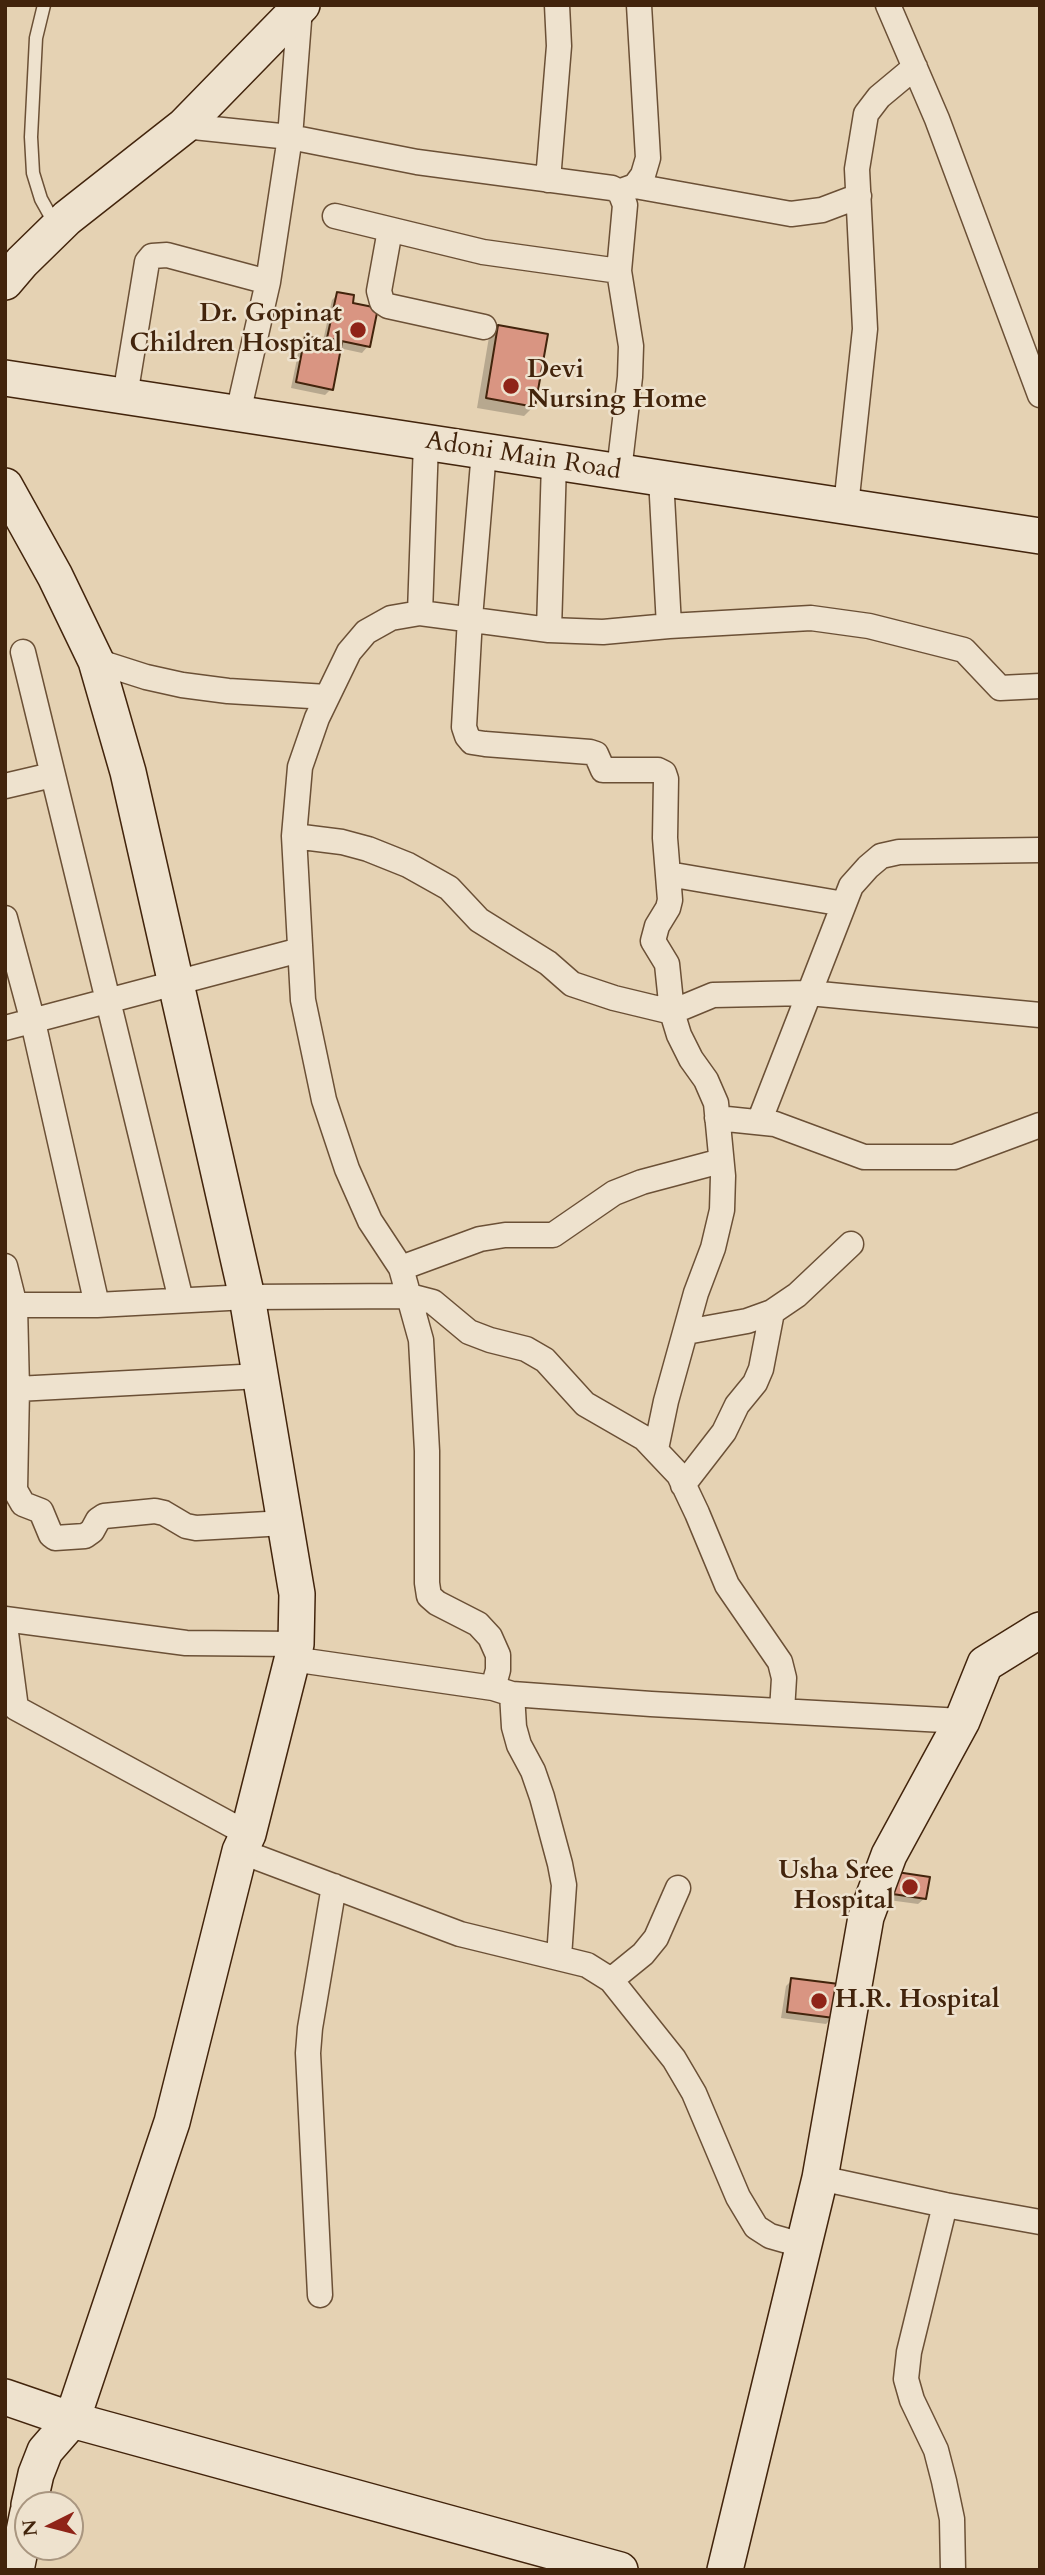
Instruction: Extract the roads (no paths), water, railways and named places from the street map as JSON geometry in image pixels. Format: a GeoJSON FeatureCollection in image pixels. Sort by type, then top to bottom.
{"type":"FeatureCollection","features":[{"type":"Feature","properties":{"kind":"street"},"geometry":{"type":"LineString","coordinates":[[548,180],[559,46],[557,5]]}},
{"type":"Feature","properties":{"kind":"street"},"geometry":{"type":"LineString","coordinates":[[618,471],[631,356],[619,271],[625,205],[628,189],[643,175],[648,158],[639,5]]}},
{"type":"Feature","properties":{"kind":"street"},"geometry":{"type":"LineString","coordinates":[[888,5],[937,119],[1040,395]]}},
{"type":"Feature","properties":{"kind":"street"},"geometry":{"type":"LineString","coordinates":[[5,282],[57,228],[184,126],[301,6]]}},
{"type":"Feature","properties":{"kind":"street"},"geometry":{"type":"LineString","coordinates":[[238,414],[268,282],[290,137],[301,6]]}},
{"type":"Feature","properties":{"kind":"street"},"geometry":{"type":"LineString","coordinates":[[846,506],[865,329],[857,169],[866,114],[879,97],[915,67]]}},
{"type":"Feature","properties":{"kind":"street"},"geometry":{"type":"LineString","coordinates":[[184,126],[290,137],[417,162],[628,189],[792,214],[822,210],[859,196]]}},
{"type":"Feature","properties":{"kind":"street"},"geometry":{"type":"LineString","coordinates":[[335,216],[483,252],[619,271]]}},
{"type":"Feature","properties":{"kind":"street"},"geometry":{"type":"LineString","coordinates":[[390,230],[379,291],[382,302],[387,306],[484,327]]}},
{"type":"Feature","properties":{"kind":"street"},"geometry":{"type":"LineString","coordinates":[[125,396],[146,262],[152,256],[167,255],[268,282]]}},
{"type":"Feature","properties":{"kind":"street","name":"Adoni Main Road"},"geometry":{"type":"LineString","coordinates":[[5,378],[1040,536]]}},
{"type":"Feature","properties":{"kind":"street"},"geometry":{"type":"LineString","coordinates":[[420,613],[426,442]]}},
{"type":"Feature","properties":{"kind":"street"},"geometry":{"type":"LineString","coordinates":[[484,451],[470,618],[464,727],[467,736],[472,741],[485,744],[590,752],[599,759],[603,770],[658,770],[664,773],[667,788],[665,838],[670,900],[653,941],[667,964],[672,1012],[679,1035],[706,1080],[716,1103],[722,1210],[713,1248],[685,1332],[656,1449]]}},
{"type":"Feature","properties":{"kind":"street"},"geometry":{"type":"LineString","coordinates":[[549,630],[554,462]]}},
{"type":"Feature","properties":{"kind":"street"},"geometry":{"type":"LineString","coordinates":[[661,478],[669,625]]}},
{"type":"Feature","properties":{"kind":"street"},"geometry":{"type":"LineString","coordinates":[[5,486],[55,576],[96,661],[128,772],[247,1297],[297,1594],[294,1651],[172,2122],[72,2420],[45,2451],[32,2491]]}},
{"type":"Feature","properties":{"kind":"street"},"geometry":{"type":"LineString","coordinates":[[559,1957],[564,1885],[560,1864],[542,1797],[533,1771],[519,1745],[502,1691],[498,1655],[490,1637],[478,1624],[437,1603],[429,1596],[427,1451],[421,1340],[401,1268],[370,1222],[347,1169],[324,1100],[303,1000],[294,836],[300,767],[317,718],[349,652],[366,632],[391,618],[420,613],[549,630],[603,632],[669,625],[811,618],[869,626],[964,650],[1000,688],[1040,686]]}},
{"type":"Feature","properties":{"kind":"street"},"geometry":{"type":"LineString","coordinates":[[23,652],[181,1300]]}},
{"type":"Feature","properties":{"kind":"street"},"geometry":{"type":"LineString","coordinates":[[96,661],[182,685],[228,691],[327,697]]}},
{"type":"Feature","properties":{"kind":"street"},"geometry":{"type":"LineString","coordinates":[[5,786],[52,775]]}},
{"type":"Feature","properties":{"kind":"street"},"geometry":{"type":"LineString","coordinates":[[294,836],[342,842],[408,865],[449,888],[479,920],[548,963],[572,984],[614,998],[672,1012],[713,995],[809,993],[1040,1015]]}},
{"type":"Feature","properties":{"kind":"street"},"geometry":{"type":"LineString","coordinates":[[759,1122],[851,886],[881,856],[899,852],[1040,850]]}},
{"type":"Feature","properties":{"kind":"street"},"geometry":{"type":"LineString","coordinates":[[668,873],[844,904]]}},
{"type":"Feature","properties":{"kind":"street"},"geometry":{"type":"LineString","coordinates":[[5,918],[33,1022],[97,1305]]}},
{"type":"Feature","properties":{"kind":"street"},"geometry":{"type":"LineString","coordinates":[[5,1028],[300,950]]}},
{"type":"Feature","properties":{"kind":"street"},"geometry":{"type":"LineString","coordinates":[[717,1118],[775,1124],[864,1157],[954,1157],[1040,1125]]}},
{"type":"Feature","properties":{"kind":"street"},"geometry":{"type":"LineString","coordinates":[[401,1268],[480,1238],[553,1235],[614,1193],[642,1182],[721,1161]]}},
{"type":"Feature","properties":{"kind":"street"},"geometry":{"type":"LineString","coordinates":[[685,1332],[747,1321],[772,1312],[797,1294],[851,1244]]}},
{"type":"Feature","properties":{"kind":"street"},"geometry":{"type":"LineString","coordinates":[[5,1266],[18,1389],[15,1490],[23,1504],[41,1511],[51,1535],[55,1538],[85,1536],[92,1531],[98,1520],[114,1514],[155,1511],[196,1528],[285,1523]]}},
{"type":"Feature","properties":{"kind":"street"},"geometry":{"type":"LineString","coordinates":[[10,1306],[97,1305],[247,1297],[410,1296],[433,1302],[469,1332],[526,1349],[545,1360],[585,1404],[644,1438],[679,1475],[727,1586],[780,1662],[784,1678],[782,1711]]}},
{"type":"Feature","properties":{"kind":"street"},"geometry":{"type":"LineString","coordinates":[[683,1485],[724,1432],[737,1405],[755,1383],[761,1369],[772,1312]]}},
{"type":"Feature","properties":{"kind":"street"},"geometry":{"type":"LineString","coordinates":[[18,1389],[260,1376]]}},
{"type":"Feature","properties":{"kind":"street"},"geometry":{"type":"LineString","coordinates":[[5,1619],[186,1643],[294,1651],[502,1691],[962,1721]]}},
{"type":"Feature","properties":{"kind":"street"},"geometry":{"type":"LineString","coordinates":[[5,1625],[16,1708],[244,1842],[334,1886],[460,1934],[587,1965],[611,1980],[674,2059],[694,2093],[737,2197],[756,2227],[770,2236],[805,2246]]}},
{"type":"Feature","properties":{"kind":"street"},"geometry":{"type":"LineString","coordinates":[[725,2570],[820,2178],[866,1917],[889,1855],[962,1721],[985,1664],[1040,1630]]}},
{"type":"Feature","properties":{"kind":"street"},"geometry":{"type":"LineString","coordinates":[[320,2295],[308,2053],[334,1886]]}},
{"type":"Feature","properties":{"kind":"street"},"geometry":{"type":"LineString","coordinates":[[611,1980],[643,1954],[656,1938],[678,1888]]}},
{"type":"Feature","properties":{"kind":"street"},"geometry":{"type":"LineString","coordinates":[[820,2178],[1040,2222]]}},
{"type":"Feature","properties":{"kind":"street"},"geometry":{"type":"LineString","coordinates":[[945,2205],[909,2351],[906,2379],[912,2400],[936,2449],[944,2481],[952,2519],[953,2570]]}},
{"type":"Feature","properties":{"kind":"street"},"geometry":{"type":"LineString","coordinates":[[5,2397],[72,2420],[620,2570]]}},
{"type":"Feature","properties":{"kind":"lane"},"geometry":{"type":"LineString","coordinates":[[44,5],[36,38],[33,173],[41,199],[57,228]]}},
{"type":"Feature","properties":{"kind":"place","name":"Dr. Gopinat Children Hospital"},"geometry":{"type":"Point","coordinates":[358,330]}},
{"type":"Feature","properties":{"kind":"place","name":"Devi Nursing Home"},"geometry":{"type":"Point","coordinates":[511,386]}},
{"type":"Feature","properties":{"kind":"place","name":"Usha Sree Hospital"},"geometry":{"type":"Point","coordinates":[910,1887]}},
{"type":"Feature","properties":{"kind":"place","name":"H.R. Hospital"},"geometry":{"type":"Point","coordinates":[819,2001]}}]}
